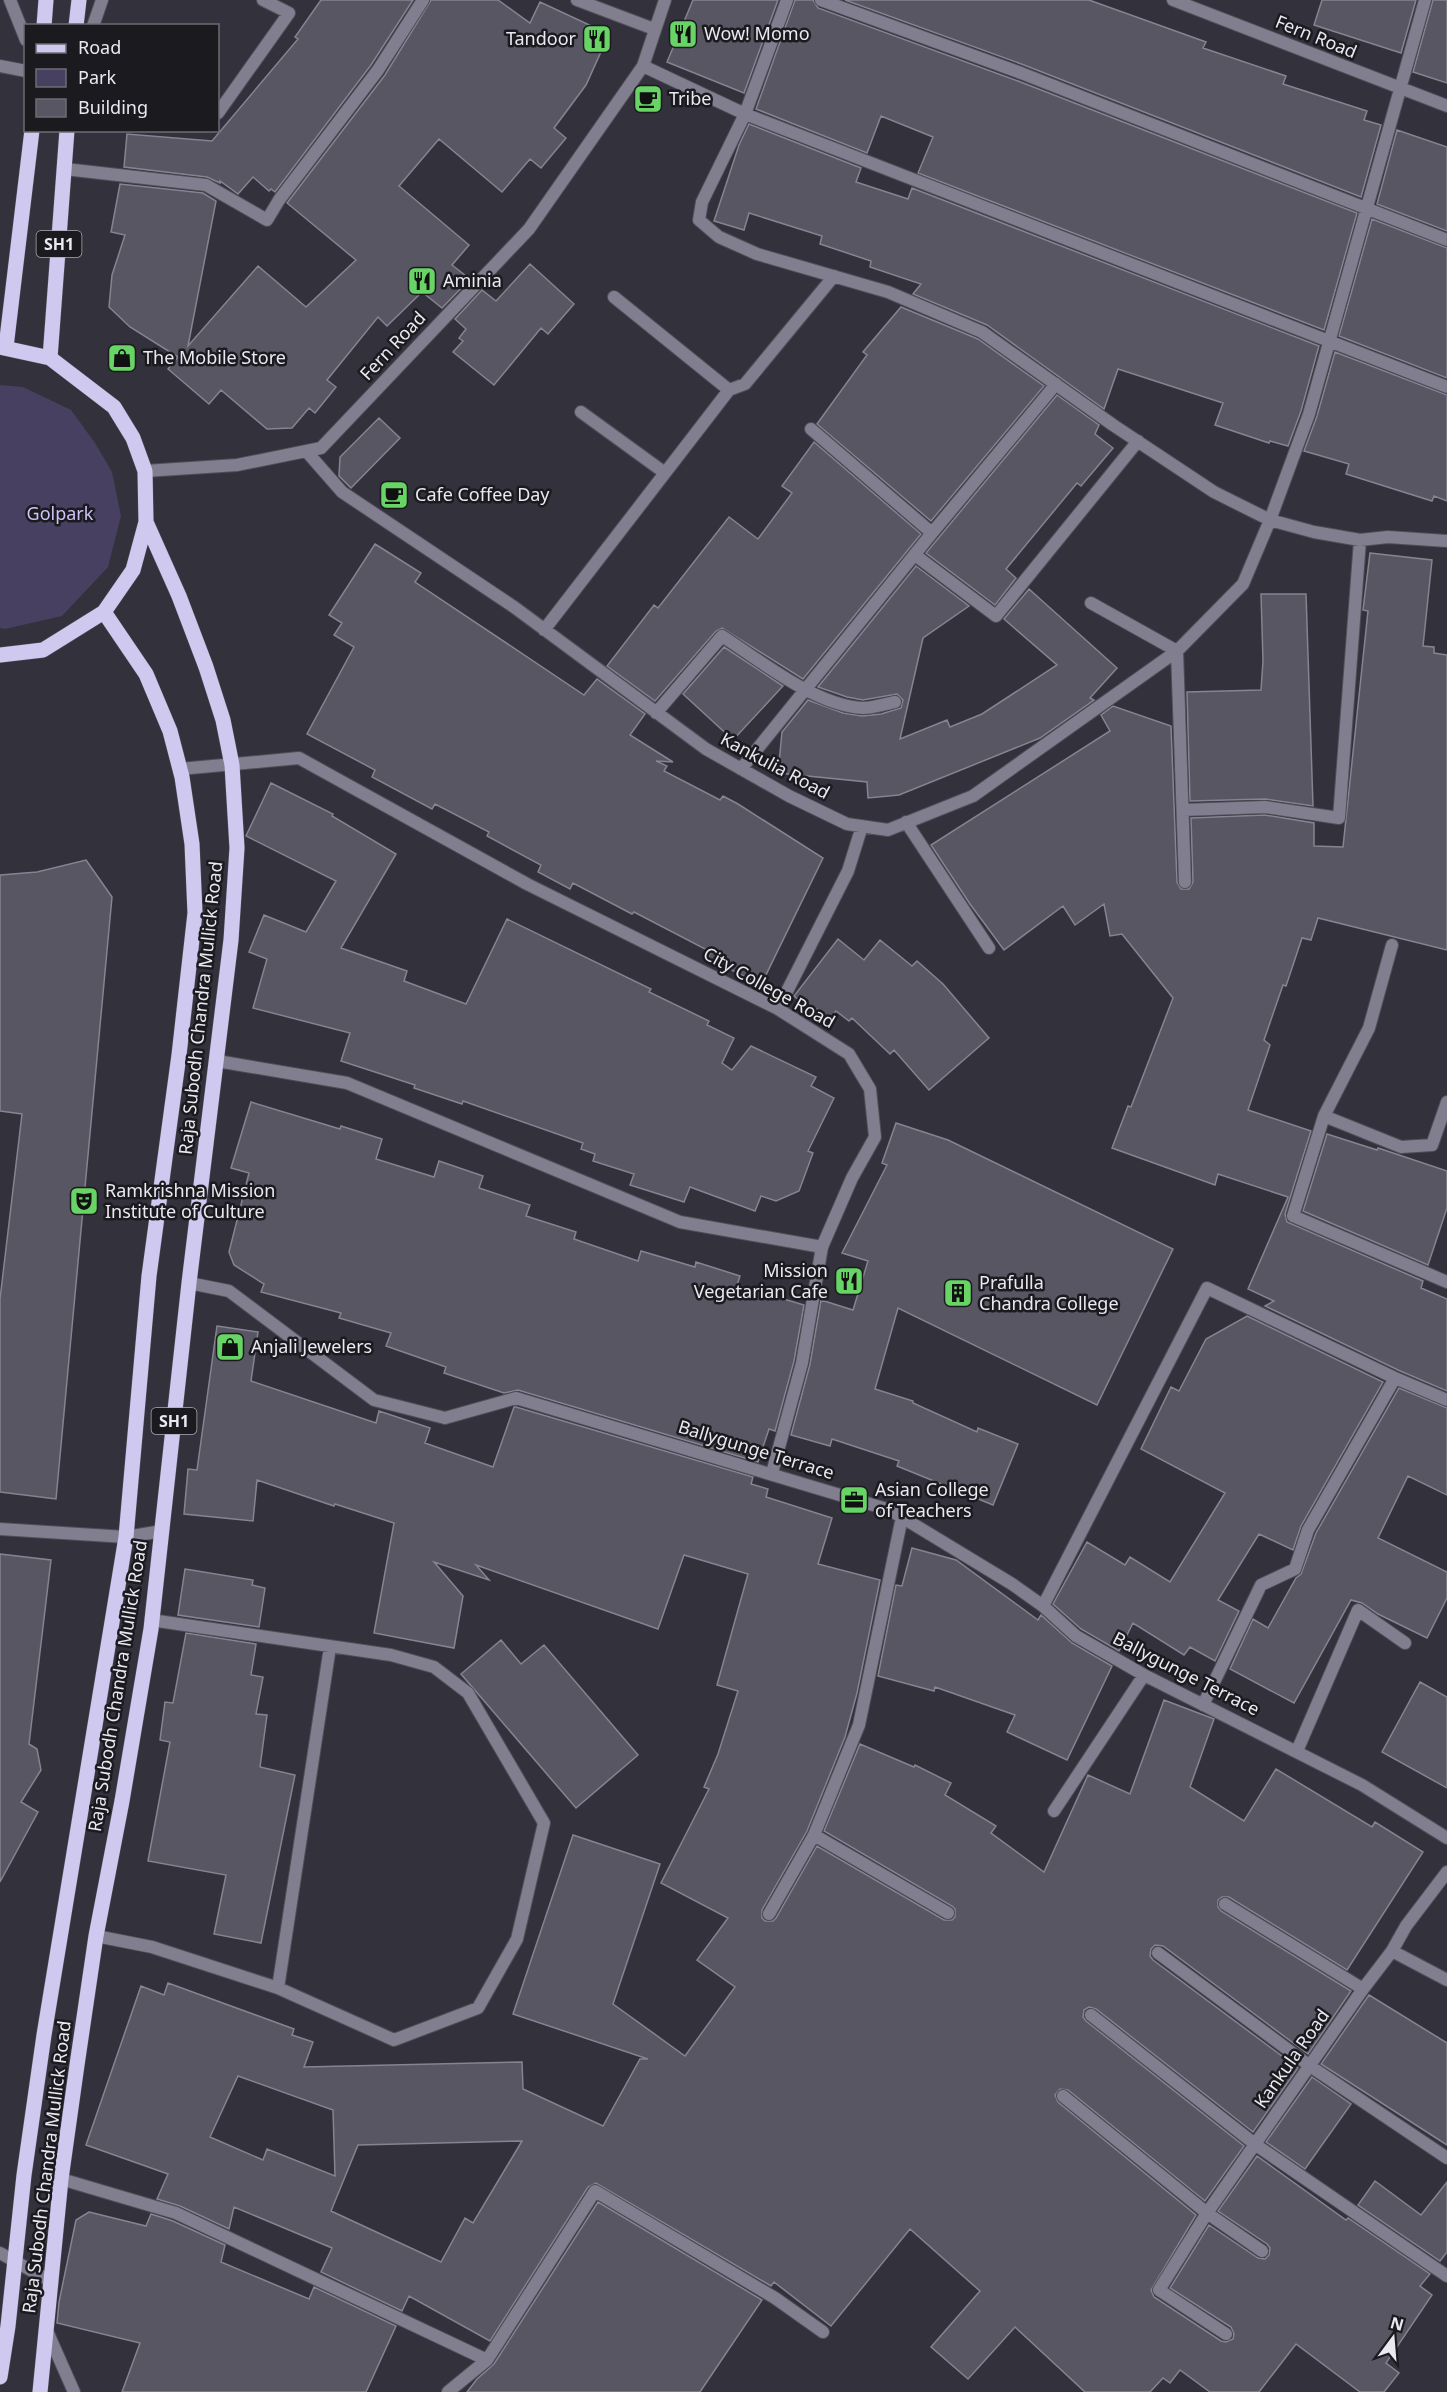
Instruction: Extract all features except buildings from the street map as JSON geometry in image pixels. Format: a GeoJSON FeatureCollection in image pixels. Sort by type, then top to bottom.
{"type":"FeatureCollection","features":[{"type":"Feature","properties":{"kind":"main road"},"geometry":{"type":"LineString","coordinates":[[44,24],[46,0]]}},
{"type":"Feature","properties":{"kind":"main road"},"geometry":{"type":"LineString","coordinates":[[76,24],[79,0]]}},
{"type":"Feature","properties":{"kind":"main road","name":"SH1"},"geometry":{"type":"LineString","coordinates":[[0,655],[43,650],[104,612],[133,570],[146,522],[145,471],[133,438],[114,407],[50,358],[3,347],[32,132]]}},
{"type":"Feature","properties":{"kind":"main road","name":"SH1"},"geometry":{"type":"LineString","coordinates":[[50,358],[67,132]]}},
{"type":"Feature","properties":{"kind":"main road","name":"Raja Subodh Chandra Mullick Road"},"geometry":{"type":"LineString","coordinates":[[47,2331],[61,2179],[96,1936],[122,1801],[152,1620],[189,1284],[231,940],[237,848],[232,765],[223,720],[179,596],[146,522]]}},
{"type":"Feature","properties":{"kind":"main road","name":"SH1"},"geometry":{"type":"LineString","coordinates":[[0,2377],[24,2175],[44,2035],[126,1537],[149,1276],[179,1055],[195,913],[192,844],[180,769],[170,731],[146,674],[104,612]]}},
{"type":"Feature","properties":{"kind":"main road","name":"SH1"},"geometry":{"type":"LineString","coordinates":[[40,2392],[47,2331]]}},
{"type":"Feature","properties":{"kind":"street"},"geometry":{"type":"LineString","coordinates":[[10,0],[24,35]]}},
{"type":"Feature","properties":{"kind":"street"},"geometry":{"type":"LineString","coordinates":[[94,24],[102,0]]}},
{"type":"Feature","properties":{"kind":"street"},"geometry":{"type":"LineString","coordinates":[[219,112],[289,13],[263,0]]}},
{"type":"Feature","properties":{"kind":"street"},"geometry":{"type":"LineString","coordinates":[[64,169],[206,185],[267,220],[279,200],[378,70],[423,0]]}},
{"type":"Feature","properties":{"kind":"street"},"geometry":{"type":"LineString","coordinates":[[577,0],[654,29]]}},
{"type":"Feature","properties":{"kind":"street","name":"Fern Road"},"geometry":{"type":"LineString","coordinates":[[145,471],[237,465],[321,448],[529,229],[643,66],[665,0]]}},
{"type":"Feature","properties":{"kind":"street"},"geometry":{"type":"LineString","coordinates":[[787,0],[745,114],[702,202],[699,220],[719,237],[757,254],[888,292],[982,332],[1214,492],[1270,520],[1314,532],[1360,540],[1388,537],[1447,541]]}},
{"type":"Feature","properties":{"kind":"street"},"geometry":{"type":"LineString","coordinates":[[821,0],[1021,73],[1447,240]]}},
{"type":"Feature","properties":{"kind":"street","name":"Fern Road"},"geometry":{"type":"LineString","coordinates":[[1173,0],[1400,90],[1447,106]]}},
{"type":"Feature","properties":{"kind":"street"},"geometry":{"type":"LineString","coordinates":[[1270,520],[1309,414],[1425,0]]}},
{"type":"Feature","properties":{"kind":"street"},"geometry":{"type":"LineString","coordinates":[[0,66],[24,71]]}},
{"type":"Feature","properties":{"kind":"street"},"geometry":{"type":"LineString","coordinates":[[643,66],[745,114],[1447,387]]}},
{"type":"Feature","properties":{"kind":"street"},"geometry":{"type":"LineString","coordinates":[[544,630],[729,390],[745,384],[834,276]]}},
{"type":"Feature","properties":{"kind":"street"},"geometry":{"type":"LineString","coordinates":[[614,297],[729,390]]}},
{"type":"Feature","properties":{"kind":"street"},"geometry":{"type":"LineString","coordinates":[[741,769],[1056,384]]}},
{"type":"Feature","properties":{"kind":"street"},"geometry":{"type":"LineString","coordinates":[[581,411],[665,473]]}},
{"type":"Feature","properties":{"kind":"street"},"geometry":{"type":"LineString","coordinates":[[811,429],[932,533]]}},
{"type":"Feature","properties":{"kind":"street"},"geometry":{"type":"LineString","coordinates":[[915,555],[996,616],[1137,441]]}},
{"type":"Feature","properties":{"kind":"street","name":"Kankulia Road"},"geometry":{"type":"LineString","coordinates":[[306,452],[342,492],[544,630],[706,749],[789,796],[848,824],[888,830],[973,796],[1177,651],[1243,584],[1270,520]]}},
{"type":"Feature","properties":{"kind":"street"},"geometry":{"type":"LineString","coordinates":[[1183,810],[1265,807],[1339,818],[1360,540]]}},
{"type":"Feature","properties":{"kind":"street"},"geometry":{"type":"LineString","coordinates":[[1091,603],[1177,651],[1185,882]]}},
{"type":"Feature","properties":{"kind":"street"},"geometry":{"type":"LineString","coordinates":[[656,713],[722,636],[806,689],[834,702],[864,708],[895,702]]}},
{"type":"Feature","properties":{"kind":"street","name":"City College Road"},"geometry":{"type":"LineString","coordinates":[[180,769],[299,758],[527,884],[778,1009],[849,1054],[870,1089],[875,1137],[852,1178],[822,1247],[802,1363],[772,1473]]}},
{"type":"Feature","properties":{"kind":"street"},"geometry":{"type":"LineString","coordinates":[[906,822],[989,948]]}},
{"type":"Feature","properties":{"kind":"street"},"geometry":{"type":"LineString","coordinates":[[778,1009],[848,871],[862,826]]}},
{"type":"Feature","properties":{"kind":"street"},"geometry":{"type":"LineString","coordinates":[[1392,945],[1369,1028],[1324,1116],[1293,1216],[1447,1282]]}},
{"type":"Feature","properties":{"kind":"street"},"geometry":{"type":"LineString","coordinates":[[217,1061],[347,1083],[680,1222],[822,1247]]}},
{"type":"Feature","properties":{"kind":"street"},"geometry":{"type":"LineString","coordinates":[[1324,1116],[1401,1147],[1432,1145],[1447,1101]]}},
{"type":"Feature","properties":{"kind":"street","name":"Ballygunge Terrace"},"geometry":{"type":"LineString","coordinates":[[189,1284],[229,1291],[374,1400],[445,1418],[516,1398],[890,1510],[1012,1584],[1043,1606],[1076,1636],[1144,1675],[1297,1750],[1362,1785],[1447,1838]]}},
{"type":"Feature","properties":{"kind":"street"},"geometry":{"type":"LineString","coordinates":[[1043,1606],[1207,1288],[1395,1378],[1447,1400]]}},
{"type":"Feature","properties":{"kind":"street"},"geometry":{"type":"LineString","coordinates":[[1203,1705],[1261,1585],[1295,1569],[1308,1530],[1395,1378]]}},
{"type":"Feature","properties":{"kind":"street"},"geometry":{"type":"LineString","coordinates":[[768,1914],[814,1835],[859,1725],[902,1517]]}},
{"type":"Feature","properties":{"kind":"street"},"geometry":{"type":"LineString","coordinates":[[0,1529],[126,1537],[162,1531]]}},
{"type":"Feature","properties":{"kind":"street"},"geometry":{"type":"LineString","coordinates":[[1297,1750],[1358,1610],[1405,1643]]}},
{"type":"Feature","properties":{"kind":"street"},"geometry":{"type":"LineString","coordinates":[[96,1936],[152,1947],[278,1988],[394,2040],[478,2008],[517,1939],[544,1823],[468,1693],[434,1667],[391,1654],[152,1620]]}},
{"type":"Feature","properties":{"kind":"street"},"geometry":{"type":"LineString","coordinates":[[278,1988],[330,1647]]}},
{"type":"Feature","properties":{"kind":"street"},"geometry":{"type":"LineString","coordinates":[[1054,1811],[1144,1675]]}},
{"type":"Feature","properties":{"kind":"street"},"geometry":{"type":"LineString","coordinates":[[814,1835],[948,1913]]}},
{"type":"Feature","properties":{"kind":"street","name":"Kankula Road"},"geometry":{"type":"LineString","coordinates":[[1226,2334],[1159,2290],[1207,2213],[1392,1951],[1406,1926],[1447,1872]]}},
{"type":"Feature","properties":{"kind":"street"},"geometry":{"type":"LineString","coordinates":[[1225,1904],[1363,1989]]}},
{"type":"Feature","properties":{"kind":"street"},"geometry":{"type":"LineString","coordinates":[[1392,1951],[1447,1980]]}},
{"type":"Feature","properties":{"kind":"street"},"geometry":{"type":"LineString","coordinates":[[1158,1953],[1310,2066],[1447,2158]]}},
{"type":"Feature","properties":{"kind":"street"},"geometry":{"type":"LineString","coordinates":[[1091,2015],[1256,2145],[1447,2276]]}},
{"type":"Feature","properties":{"kind":"street"},"geometry":{"type":"LineString","coordinates":[[1063,2096],[1207,2213],[1262,2252]]}},
{"type":"Feature","properties":{"kind":"street"},"geometry":{"type":"LineString","coordinates":[[61,2179],[176,2213],[488,2360]]}},
{"type":"Feature","properties":{"kind":"street"},"geometry":{"type":"LineString","coordinates":[[448,2392],[488,2360],[594,2191],[775,2298],[823,2332]]}},
{"type":"Feature","properties":{"kind":"street"},"geometry":{"type":"LineString","coordinates":[[0,2253],[14,2263],[52,2282]]}},
{"type":"Feature","properties":{"kind":"street"},"geometry":{"type":"LineString","coordinates":[[47,2331],[74,2392]]}},
{"type":"Feature","properties":{"kind":"green space","name":"Golpark"},"geometry":{"type":"Polygon","coordinates":[[[0,385],[23,387],[71,410],[95,443],[112,472],[121,516],[108,567],[62,616],[5,629],[0,628],[0,385]]]}},
{"type":"Feature","properties":{"kind":"place","name":"Wow! Momo"},"geometry":{"type":"Point","coordinates":[683,34]}},
{"type":"Feature","properties":{"kind":"place","name":"Tandoor"},"geometry":{"type":"Point","coordinates":[597,39]}},
{"type":"Feature","properties":{"kind":"place","name":"Tribe"},"geometry":{"type":"Point","coordinates":[648,99]}},
{"type":"Feature","properties":{"kind":"place","name":"Aminia"},"geometry":{"type":"Point","coordinates":[422,281]}},
{"type":"Feature","properties":{"kind":"place","name":"The Mobile Store"},"geometry":{"type":"Point","coordinates":[122,358]}},
{"type":"Feature","properties":{"kind":"place","name":"Cafe Coffee Day"},"geometry":{"type":"Point","coordinates":[394,495]}},
{"type":"Feature","properties":{"kind":"place","name":"Ramkrishna Mission Institute of Culture"},"geometry":{"type":"Point","coordinates":[84,1201]}},
{"type":"Feature","properties":{"kind":"place","name":"Mission Vegetarian Cafe"},"geometry":{"type":"Point","coordinates":[849,1281]}},
{"type":"Feature","properties":{"kind":"place","name":"Prafulla Chandra College"},"geometry":{"type":"Point","coordinates":[958,1293]}},
{"type":"Feature","properties":{"kind":"place","name":"Anjali Jewelers"},"geometry":{"type":"Point","coordinates":[230,1347]}},
{"type":"Feature","properties":{"kind":"place","name":"Asian College of Teachers"},"geometry":{"type":"Point","coordinates":[854,1500]}}]}
